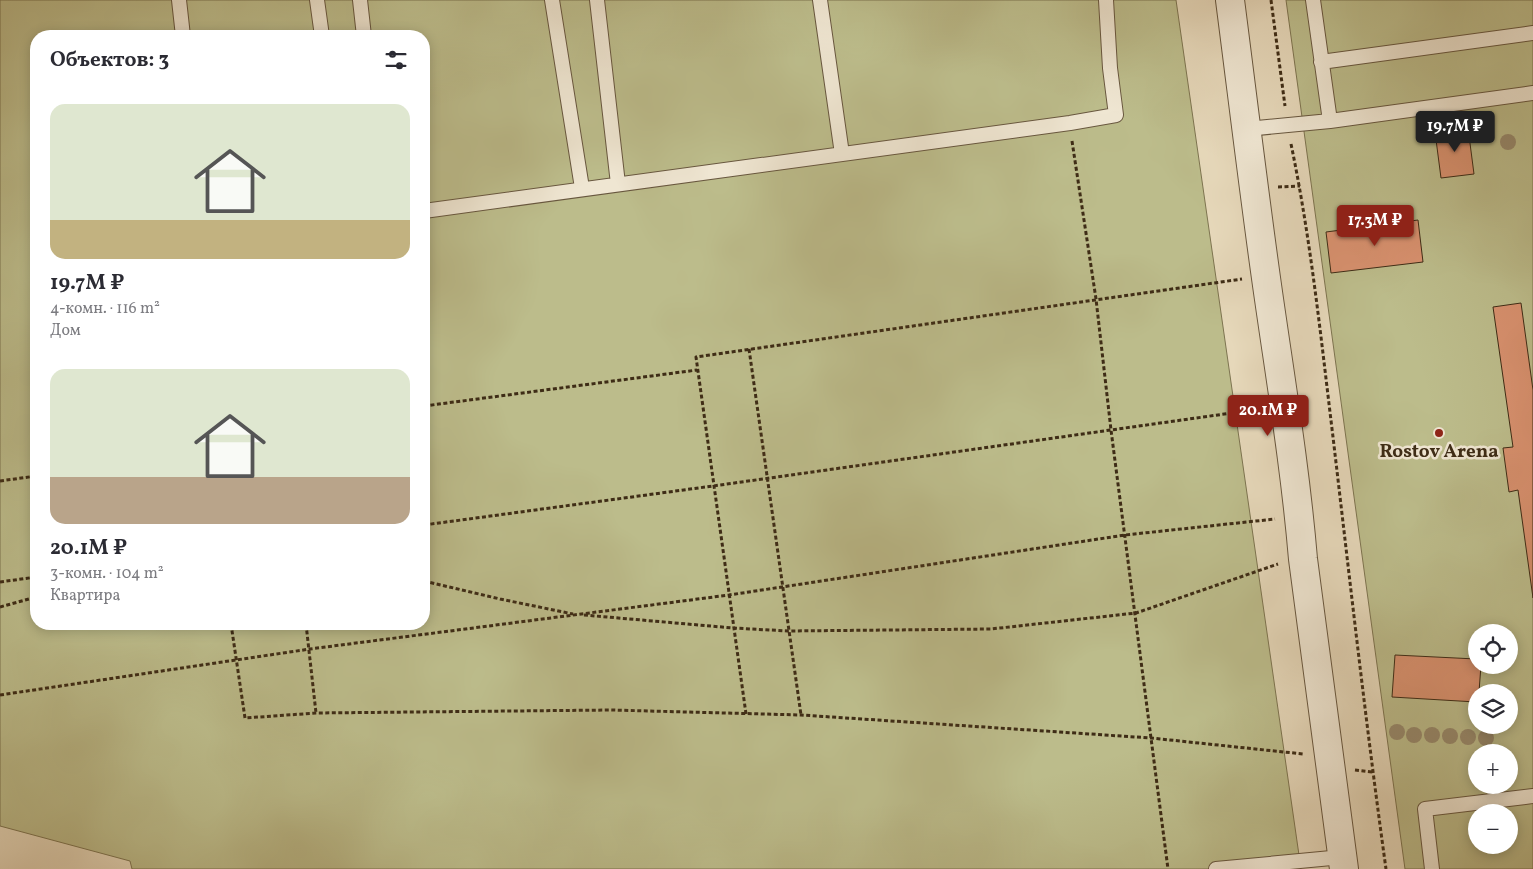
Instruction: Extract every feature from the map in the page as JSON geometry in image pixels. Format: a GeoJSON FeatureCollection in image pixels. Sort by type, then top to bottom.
{"type":"FeatureCollection","features":[{"type":"Feature","properties":{"kind":"street"},"geometry":{"type":"LineString","coordinates":[[1230,0],[1266,277],[1286,405],[1303,559],[1343,863]]}},
{"type":"Feature","properties":{"kind":"lane"},"geometry":{"type":"LineString","coordinates":[[179,0],[182,30]]}},
{"type":"Feature","properties":{"kind":"lane"},"geometry":{"type":"LineString","coordinates":[[317,0],[321,30]]}},
{"type":"Feature","properties":{"kind":"lane"},"geometry":{"type":"LineString","coordinates":[[360,0],[363,30]]}},
{"type":"Feature","properties":{"kind":"lane"},"geometry":{"type":"LineString","coordinates":[[552,0],[582,188]]}},
{"type":"Feature","properties":{"kind":"lane"},"geometry":{"type":"LineString","coordinates":[[597,0],[618,184]]}},
{"type":"Feature","properties":{"kind":"lane"},"geometry":{"type":"LineString","coordinates":[[820,0],[842,154]]}},
{"type":"Feature","properties":{"kind":"lane"},"geometry":{"type":"LineString","coordinates":[[430,210],[1070,123],[1116,115],[1110,68],[1106,0]]}},
{"type":"Feature","properties":{"kind":"lane"},"geometry":{"type":"LineString","coordinates":[[1318,0],[1313,0],[1330,120]]}},
{"type":"Feature","properties":{"kind":"lane"},"geometry":{"type":"LineString","coordinates":[[1321,62],[1533,33]]}},
{"type":"Feature","properties":{"kind":"lane"},"geometry":{"type":"LineString","coordinates":[[1247,130],[1533,93]]}},
{"type":"Feature","properties":{"kind":"lane"},"geometry":{"type":"LineString","coordinates":[[1432,869],[1425,809],[1533,796]]}},
{"type":"Feature","properties":{"kind":"lane"},"geometry":{"type":"LineString","coordinates":[[1216,869],[1343,863]]}},
{"type":"Feature","properties":{"kind":"path"},"geometry":{"type":"LineString","coordinates":[[1271,0],[1287,125],[1300,186],[1319,319],[1372,772],[1386,869]]}},
{"type":"Feature","properties":{"kind":"path"},"geometry":{"type":"LineString","coordinates":[[1070,123],[1096,299],[1124,535],[1136,613],[1168,869]]}},
{"type":"Feature","properties":{"kind":"path"},"geometry":{"type":"LineString","coordinates":[[746,714],[696,358],[1096,299],[1266,277]]}},
{"type":"Feature","properties":{"kind":"path"},"geometry":{"type":"LineString","coordinates":[[749,349],[801,715]]}},
{"type":"Feature","properties":{"kind":"path"},"geometry":{"type":"LineString","coordinates":[[430,405],[697,370]]}},
{"type":"Feature","properties":{"kind":"path"},"geometry":{"type":"LineString","coordinates":[[430,525],[1286,405]]}},
{"type":"Feature","properties":{"kind":"path"},"geometry":{"type":"LineString","coordinates":[[0,481],[30,477]]}},
{"type":"Feature","properties":{"kind":"path"},"geometry":{"type":"LineString","coordinates":[[0,695],[310,649],[728,596],[1124,535],[1278,519],[1299,514]]}},
{"type":"Feature","properties":{"kind":"path"},"geometry":{"type":"LineString","coordinates":[[430,582],[577,615],[733,628],[788,631],[991,629],[1136,613],[1286,561],[1303,559]]}},
{"type":"Feature","properties":{"kind":"path"},"geometry":{"type":"LineString","coordinates":[[0,582],[30,579]]}},
{"type":"Feature","properties":{"kind":"path"},"geometry":{"type":"LineString","coordinates":[[0,607],[30,599]]}},
{"type":"Feature","properties":{"kind":"path"},"geometry":{"type":"LineString","coordinates":[[232,630],[245,718],[316,713],[611,710],[801,715],[1151,738],[1310,755],[1330,768],[1372,772]]}},
{"type":"Feature","properties":{"kind":"path"},"geometry":{"type":"LineString","coordinates":[[307,630],[316,713]]}},
{"type":"Feature","properties":{"kind":"green space"},"geometry":{"type":"Polygon","coordinates":[[[0,0],[1176,0],[1301,869],[132,869],[130,861],[0,826],[0,0]]]}},
{"type":"Feature","properties":{"kind":"green space","name":"Rostov Arena"},"geometry":{"type":"Polygon","coordinates":[[[1286,0],[1533,0],[1533,869],[1405,869],[1286,0]]]}},
{"type":"Feature","properties":{"kind":"building"},"geometry":{"type":"Polygon","coordinates":[[[1468,128],[1474,174],[1441,178],[1435,132],[1468,128]]]}},
{"type":"Feature","properties":{"kind":"building"},"geometry":{"type":"Polygon","coordinates":[[[1418,220],[1423,262],[1331,273],[1326,232],[1418,220]]]}},
{"type":"Feature","properties":{"kind":"building"},"geometry":{"type":"Polygon","coordinates":[[[1521,303],[1533,390],[1533,598],[1518,490],[1509,492],[1503,448],[1513,447],[1493,307],[1521,303]]]}},
{"type":"Feature","properties":{"kind":"building"},"geometry":{"type":"Polygon","coordinates":[[[1395,655],[1468,659],[1468,674],[1480,674],[1480,684],[1468,684],[1468,702],[1392,697],[1395,655]]]}},
{"type":"Feature","properties":{"kind":"place","name":"Rostov Arena"},"geometry":{"type":"Point","coordinates":[1439,433]}}]}
